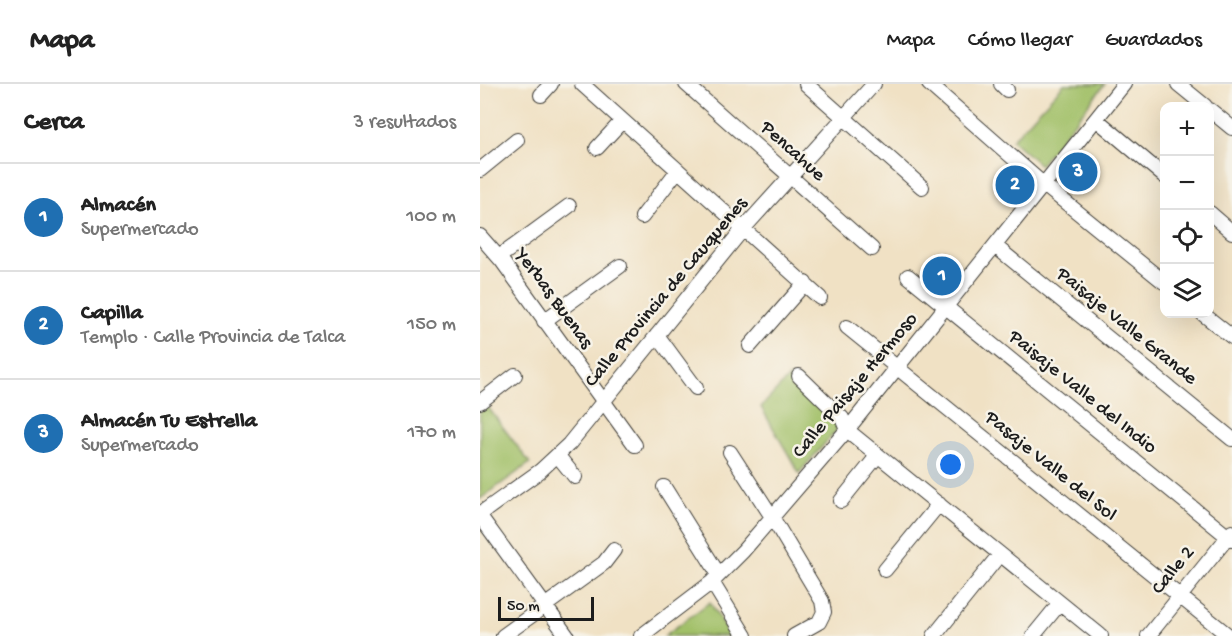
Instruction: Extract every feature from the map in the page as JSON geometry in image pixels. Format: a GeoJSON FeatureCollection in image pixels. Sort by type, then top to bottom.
{"type":"FeatureCollection","features":[{"type":"Feature","properties":{"kind":"street"},"geometry":{"type":"LineString","coordinates":[[541,95],[551,84]]}},
{"type":"Feature","properties":{"kind":"street"},"geometry":{"type":"LineString","coordinates":[[582,84],[820,298]]}},
{"type":"Feature","properties":{"kind":"street","name":"Pencahue"},"geometry":{"type":"LineString","coordinates":[[686,84],[872,249]]}},
{"type":"Feature","properties":{"kind":"street"},"geometry":{"type":"LineString","coordinates":[[806,84],[922,187]]}},
{"type":"Feature","properties":{"kind":"street","name":"Calle Provincia de Cauquenes"},"geometry":{"type":"LineString","coordinates":[[480,515],[558,456],[744,229],[874,84]]}},
{"type":"Feature","properties":{"kind":"street"},"geometry":{"type":"LineString","coordinates":[[929,84],[1044,185],[1160,279]]}},
{"type":"Feature","properties":{"kind":"street","name":"Calle Paisaje Hermoso"},"geometry":{"type":"LineString","coordinates":[[641,636],[716,578],[772,517],[847,430],[1124,84]]}},
{"type":"Feature","properties":{"kind":"street"},"geometry":{"type":"LineString","coordinates":[[1178,84],[1200,102]]}},
{"type":"Feature","properties":{"kind":"street"},"geometry":{"type":"LineString","coordinates":[[1214,114],[1232,128]]}},
{"type":"Feature","properties":{"kind":"street"},"geometry":{"type":"LineString","coordinates":[[1096,118],[1160,173]]}},
{"type":"Feature","properties":{"kind":"street"},"geometry":{"type":"LineString","coordinates":[[597,148],[622,121]]}},
{"type":"Feature","properties":{"kind":"street"},"geometry":{"type":"LineString","coordinates":[[480,170],[518,140]]}},
{"type":"Feature","properties":{"kind":"street"},"geometry":{"type":"LineString","coordinates":[[642,217],[678,171]]}},
{"type":"Feature","properties":{"kind":"street"},"geometry":{"type":"LineString","coordinates":[[499,257],[569,206]]}},
{"type":"Feature","properties":{"kind":"street"},"geometry":{"type":"LineString","coordinates":[[1214,217],[1232,232]]}},
{"type":"Feature","properties":{"kind":"street","name":"Yerbas Buenas"},"geometry":{"type":"LineString","coordinates":[[480,236],[499,257],[635,445]]}},
{"type":"Feature","properties":{"kind":"street","name":"Paisaje Valle Grande"},"geometry":{"type":"LineString","coordinates":[[994,246],[1232,439]]}},
{"type":"Feature","properties":{"kind":"street"},"geometry":{"type":"LineString","coordinates":[[544,321],[620,266]]}},
{"type":"Feature","properties":{"kind":"street","name":"Paisaje Valle del Indio"},"geometry":{"type":"LineString","coordinates":[[908,276],[1231,536]]}},
{"type":"Feature","properties":{"kind":"street"},"geometry":{"type":"LineString","coordinates":[[750,346],[805,283]]}},
{"type":"Feature","properties":{"kind":"street"},"geometry":{"type":"LineString","coordinates":[[1208,318],[1232,336]]}},
{"type":"Feature","properties":{"kind":"street","name":"Pasaje Valle del Sol"},"geometry":{"type":"LineString","coordinates":[[847,327],[1229,636]]}},
{"type":"Feature","properties":{"kind":"street"},"geometry":{"type":"LineString","coordinates":[[657,335],[696,388]]}},
{"type":"Feature","properties":{"kind":"street"},"geometry":{"type":"LineString","coordinates":[[480,402],[515,375]]}},
{"type":"Feature","properties":{"kind":"street"},"geometry":{"type":"LineString","coordinates":[[799,376],[842,418],[847,430],[1101,636]]}},
{"type":"Feature","properties":{"kind":"street"},"geometry":{"type":"LineString","coordinates":[[729,452],[772,517],[824,607],[819,622],[794,636]]}},
{"type":"Feature","properties":{"kind":"street"},"geometry":{"type":"LineString","coordinates":[[841,501],[878,455]]}},
{"type":"Feature","properties":{"kind":"street"},"geometry":{"type":"LineString","coordinates":[[558,456],[575,477]]}},
{"type":"Feature","properties":{"kind":"street"},"geometry":{"type":"LineString","coordinates":[[664,487],[716,578],[745,636]]}},
{"type":"Feature","properties":{"kind":"street"},"geometry":{"type":"LineString","coordinates":[[885,570],[939,504]]}},
{"type":"Feature","properties":{"kind":"street"},"geometry":{"type":"LineString","coordinates":[[480,515],[567,636]]}},
{"type":"Feature","properties":{"kind":"street","name":"Calle 2"},"geometry":{"type":"LineString","coordinates":[[1148,636],[1231,536]]}},
{"type":"Feature","properties":{"kind":"street"},"geometry":{"type":"LineString","coordinates":[[503,636],[604,563],[614,550]]}},
{"type":"Feature","properties":{"kind":"street"},"geometry":{"type":"LineString","coordinates":[[934,636],[1000,554]]}},
{"type":"Feature","properties":{"kind":"street"},"geometry":{"type":"LineString","coordinates":[[1033,636],[1060,603]]}},
{"type":"Feature","properties":{"kind":"green space"},"geometry":{"type":"Polygon","coordinates":[[[1064,84],[1105,84],[1040,165],[1012,140],[1064,84]]]}},
{"type":"Feature","properties":{"kind":"green space"},"geometry":{"type":"Polygon","coordinates":[[[789,377],[842,424],[799,473],[761,407],[789,377]]]}},
{"type":"Feature","properties":{"kind":"green space"},"geometry":{"type":"Polygon","coordinates":[[[487,406],[530,463],[480,499],[480,411],[487,406]]]}},
{"type":"Feature","properties":{"kind":"green space"},"geometry":{"type":"Polygon","coordinates":[[[710,602],[730,636],[664,636],[710,602]]]}},
{"type":"Feature","properties":{"kind":"place","name":"Almacén Tu Estrella"},"geometry":{"type":"Point","coordinates":[1078,172]}},
{"type":"Feature","properties":{"kind":"place","name":"Capilla"},"geometry":{"type":"Point","coordinates":[1015,185]}},
{"type":"Feature","properties":{"kind":"place","name":"Almacén"},"geometry":{"type":"Point","coordinates":[942,276]}}]}
